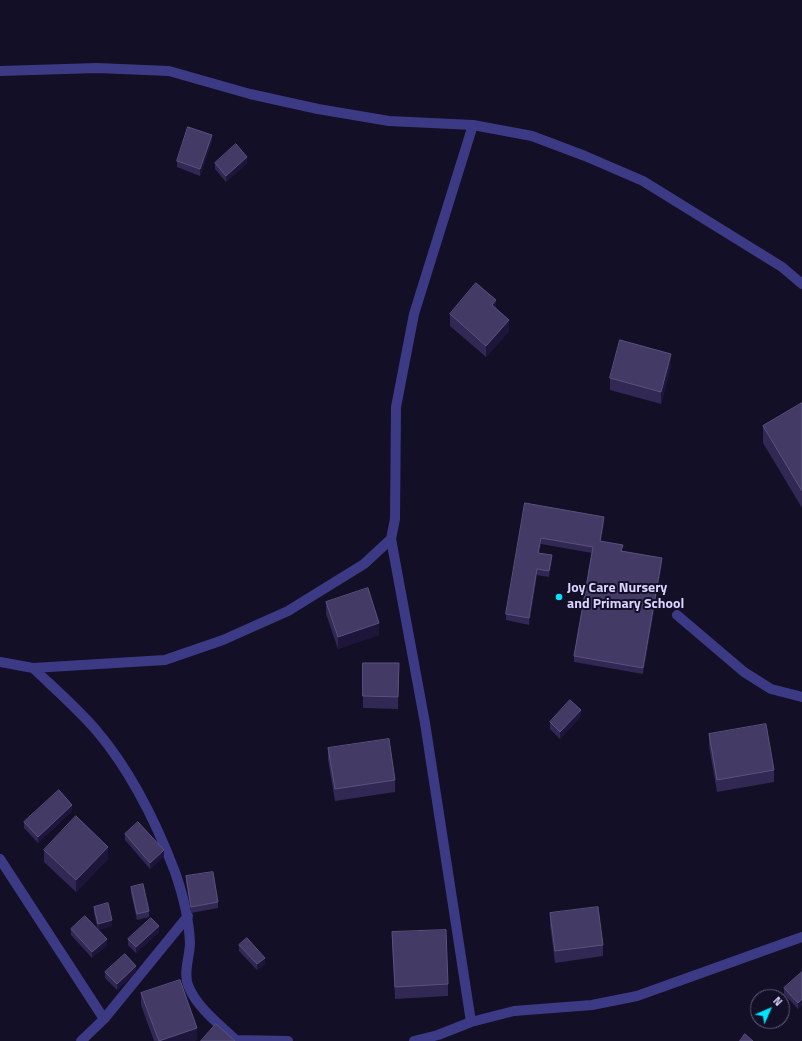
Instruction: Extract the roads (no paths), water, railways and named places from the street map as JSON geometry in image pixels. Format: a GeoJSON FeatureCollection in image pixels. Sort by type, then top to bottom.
{"type":"FeatureCollection","features":[{"type":"Feature","properties":{"kind":"street"},"geometry":{"type":"LineString","coordinates":[[0,71],[97,68],[170,71],[250,94],[318,109],[389,121],[473,125],[532,136],[585,156],[643,182],[763,255],[802,284]]}},
{"type":"Feature","properties":{"kind":"street"},"geometry":{"type":"LineString","coordinates":[[471,1022],[425,723],[390,540],[395,519],[396,407],[414,314],[473,125]]}},
{"type":"Feature","properties":{"kind":"street"},"geometry":{"type":"LineString","coordinates":[[0,662],[33,668],[165,660],[224,640],[288,612],[364,564],[390,540]]}},
{"type":"Feature","properties":{"kind":"street"},"geometry":{"type":"LineString","coordinates":[[677,615],[744,672],[771,689],[802,697]]}},
{"type":"Feature","properties":{"kind":"street"},"geometry":{"type":"LineString","coordinates":[[33,668],[96,729],[120,760],[151,815],[175,872],[188,916],[190,956],[187,971],[187,984],[194,998],[237,1040],[288,1041]]}},
{"type":"Feature","properties":{"kind":"street"},"geometry":{"type":"LineString","coordinates":[[0,859],[104,1019]]}},
{"type":"Feature","properties":{"kind":"street"},"geometry":{"type":"LineString","coordinates":[[81,1041],[104,1019],[188,916]]}},
{"type":"Feature","properties":{"kind":"street"},"geometry":{"type":"LineString","coordinates":[[414,1041],[438,1035],[471,1022],[514,1011],[592,1005],[636,996],[802,937]]}},
{"type":"Feature","properties":{"kind":"place","name":"Joy Care Nursery and Primary School"},"geometry":{"type":"Point","coordinates":[559,597]}}]}
